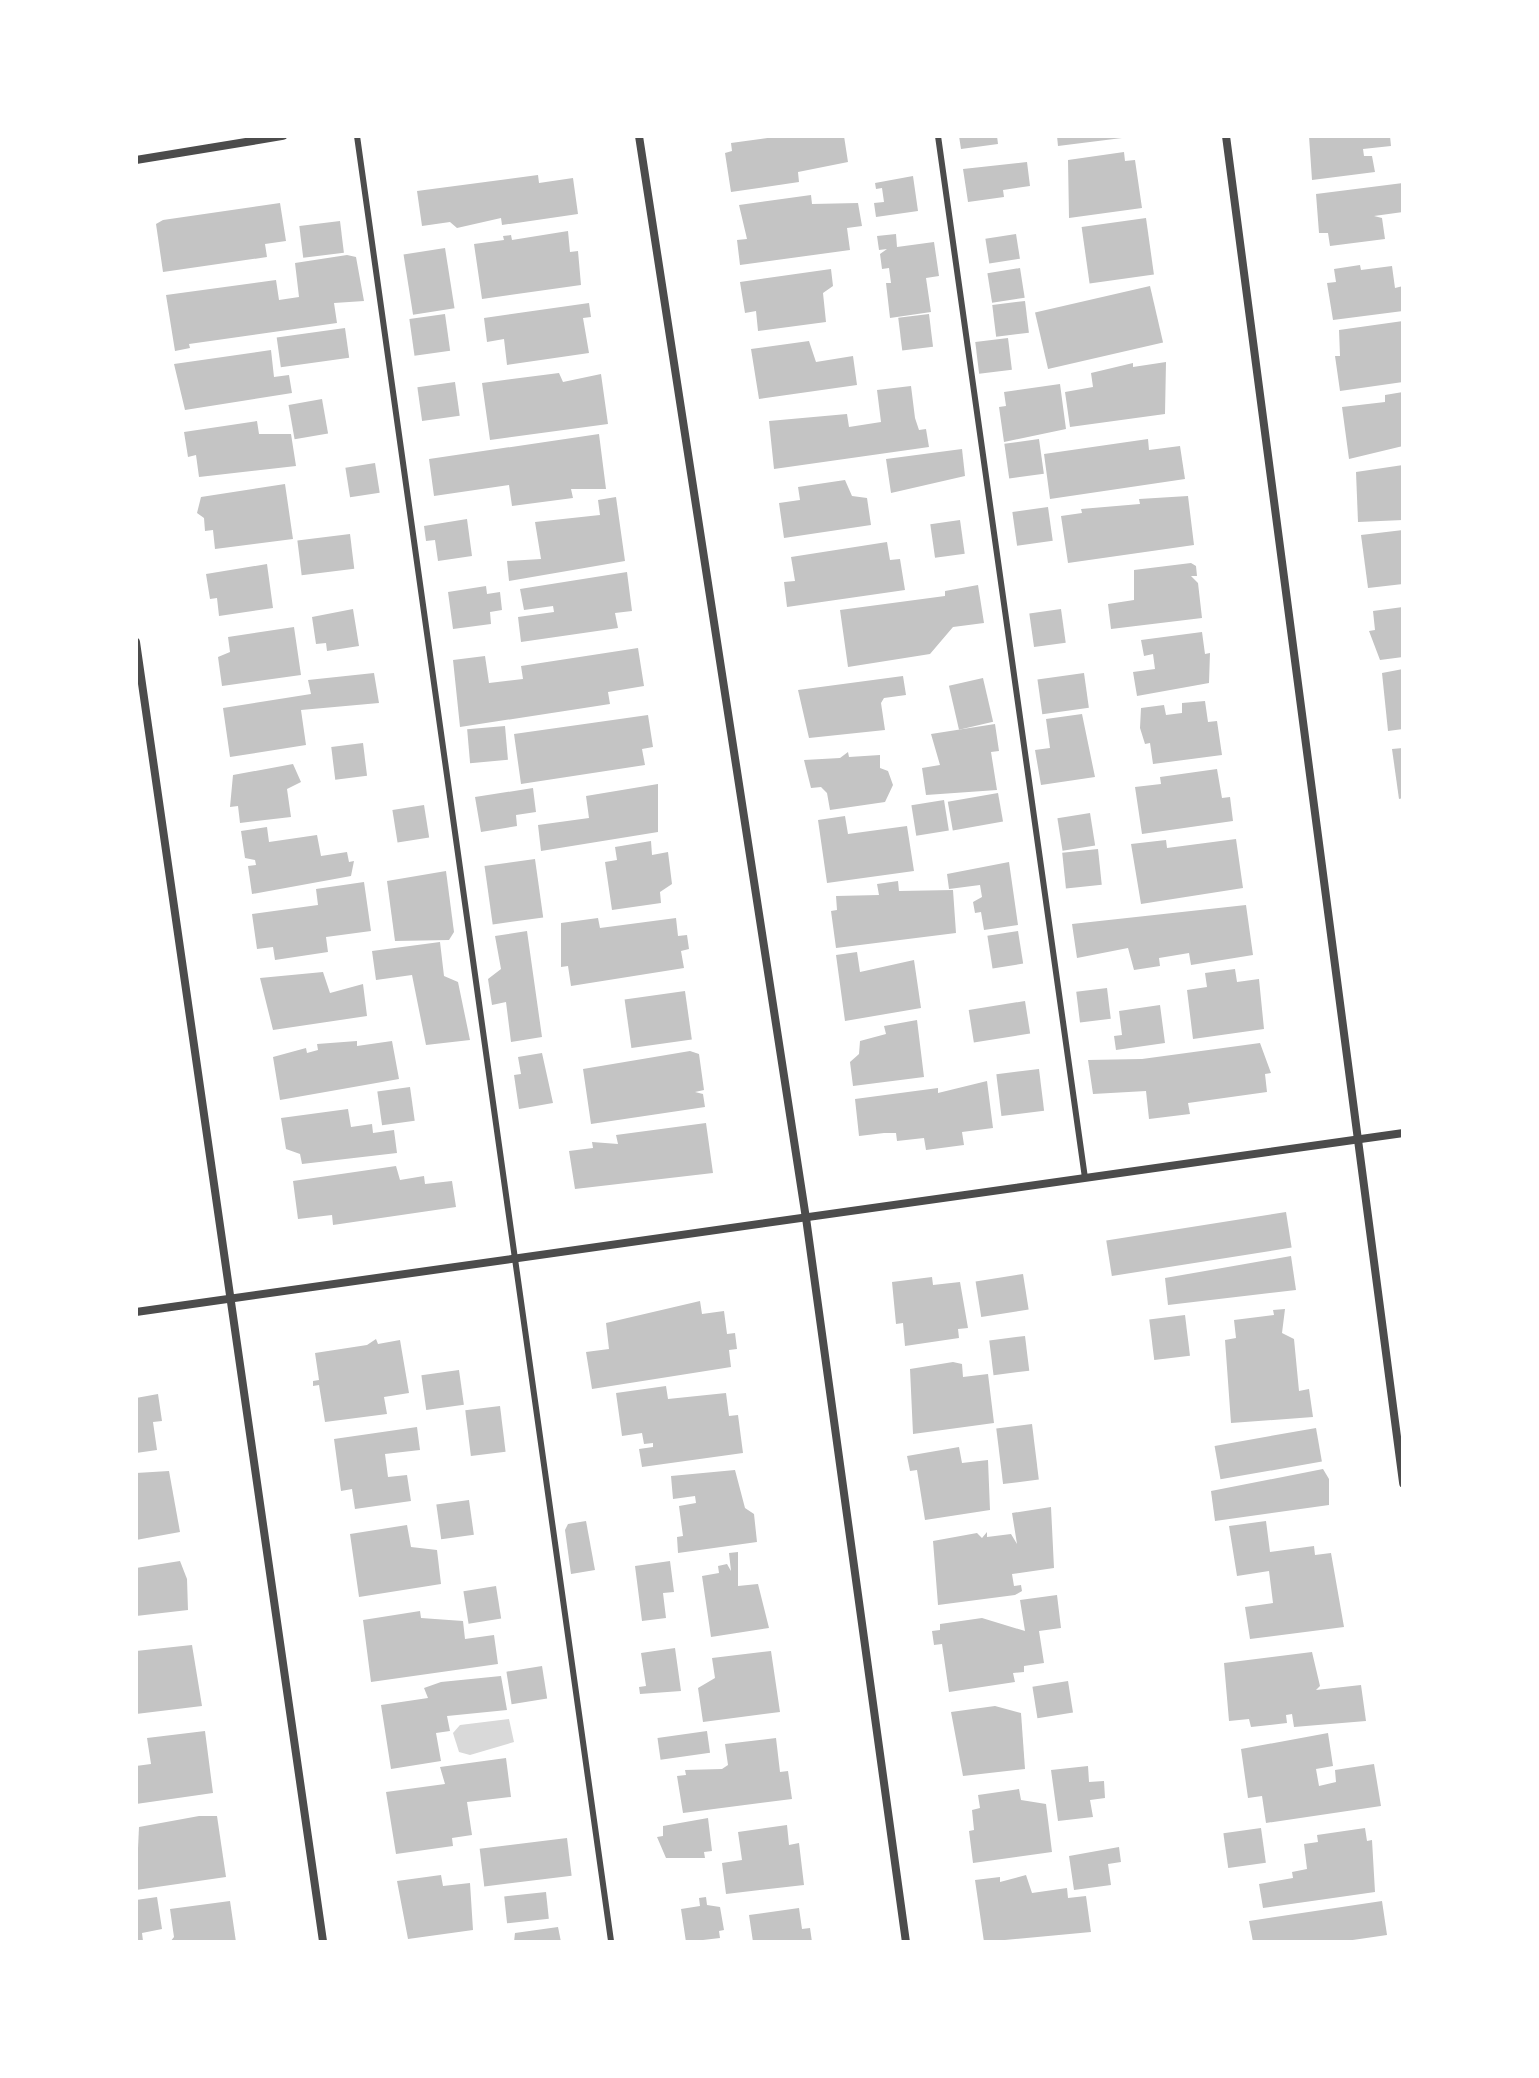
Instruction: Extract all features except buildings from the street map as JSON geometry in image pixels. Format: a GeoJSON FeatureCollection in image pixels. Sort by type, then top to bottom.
{"type":"FeatureCollection","features":[{"type":"Feature","properties":{"kind":"street"},"geometry":{"type":"LineString","coordinates":[[136,160],[283,136]]}},
{"type":"Feature","properties":{"kind":"street"},"geometry":{"type":"LineString","coordinates":[[639,136],[806,1218],[906,1942]]}},
{"type":"Feature","properties":{"kind":"street"},"geometry":{"type":"LineString","coordinates":[[1226,136],[1403,1483]]}},
{"type":"Feature","properties":{"kind":"street"},"geometry":{"type":"LineString","coordinates":[[136,642],[323,1942]]}},
{"type":"Feature","properties":{"kind":"street"},"geometry":{"type":"LineString","coordinates":[[136,1312],[1403,1133]]}},
{"type":"Feature","properties":{"kind":"lane"},"geometry":{"type":"LineString","coordinates":[[357,136],[611,1942]]}},
{"type":"Feature","properties":{"kind":"lane"},"geometry":{"type":"LineString","coordinates":[[938,136],[1085,1178]]}},
{"type":"Feature","properties":{"kind":"shaded area"},"geometry":{"type":"Polygon","coordinates":[[[509,1719],[514,1742],[470,1755],[459,1752],[453,1733],[460,1725],[509,1719]]]}}]}
